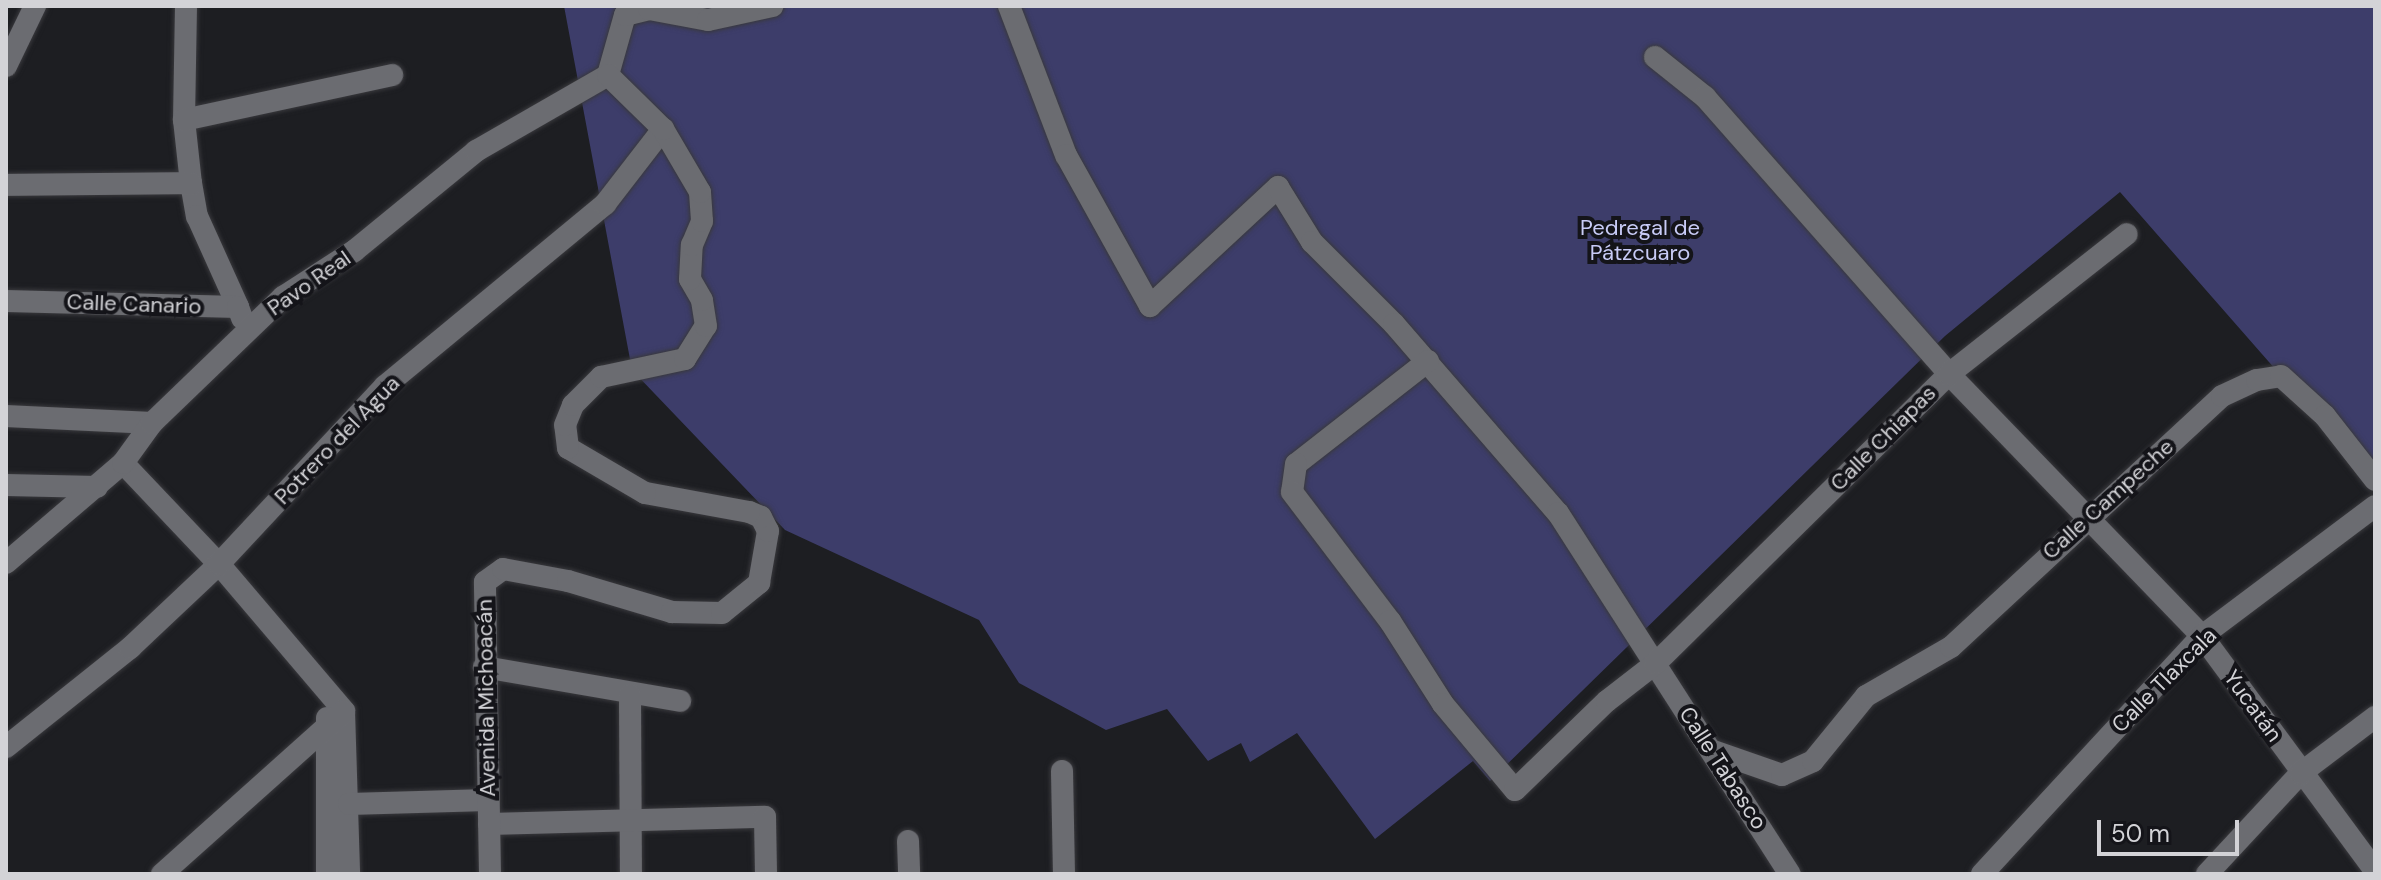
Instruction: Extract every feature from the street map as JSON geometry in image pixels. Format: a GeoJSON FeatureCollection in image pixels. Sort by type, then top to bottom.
{"type":"FeatureCollection","features":[{"type":"Feature","properties":{"kind":"street"},"geometry":{"type":"LineString","coordinates":[[6,66],[35,6]]}},
{"type":"Feature","properties":{"kind":"street"},"geometry":{"type":"LineString","coordinates":[[186,6],[184,120],[197,216],[246,331]]}},
{"type":"Feature","properties":{"kind":"street"},"geometry":{"type":"LineString","coordinates":[[663,129],[608,75],[625,15],[649,9],[708,20],[772,6]]}},
{"type":"Feature","properties":{"kind":"street","name":"Calle Tabasco"},"geometry":{"type":"LineString","coordinates":[[1009,6],[1066,155],[1150,306],[1278,187],[1312,242],[1428,361],[1558,513],[1595,563],[1611,601],[1656,663],[1790,874]]}},
{"type":"Feature","properties":{"kind":"street","name":"Yucatán"},"geometry":{"type":"LineString","coordinates":[[1655,57],[1705,97],[1949,374],[2084,519],[2202,636],[2375,871]]}},
{"type":"Feature","properties":{"kind":"street"},"geometry":{"type":"LineString","coordinates":[[184,120],[392,75]]}},
{"type":"Feature","properties":{"kind":"street","name":"Pavo Real"},"geometry":{"type":"LineString","coordinates":[[6,563],[123,463],[152,423],[283,297],[354,251],[476,151],[608,75]]}},
{"type":"Feature","properties":{"kind":"street","name":"Avenida Michoacán"},"geometry":{"type":"LineString","coordinates":[[490,874],[484,667],[485,582],[503,569],[568,581],[672,612],[722,613],[759,583],[768,531],[761,517],[749,512],[645,493],[568,448],[569,415],[594,384],[632,366],[685,359],[706,326],[702,300],[690,279],[692,245],[702,221],[700,192],[663,129]]}},
{"type":"Feature","properties":{"kind":"street","name":"Potrero del Agua"},"geometry":{"type":"LineString","coordinates":[[6,747],[130,648],[219,564],[385,386],[605,204],[663,129]]}},
{"type":"Feature","properties":{"kind":"street"},"geometry":{"type":"LineString","coordinates":[[6,185],[191,183]]}},
{"type":"Feature","properties":{"kind":"street","name":"Calle Chiapas"},"geometry":{"type":"LineString","coordinates":[[1428,361],[1296,464],[1292,492],[1390,621],[1443,704],[1515,790],[1607,701],[1656,663],[1949,374],[2127,234]]}},
{"type":"Feature","properties":{"kind":"street","name":"Calle Canario"},"geometry":{"type":"LineString","coordinates":[[6,301],[238,307]]}},
{"type":"Feature","properties":{"kind":"street","name":"Calle Campeche"},"geometry":{"type":"LineString","coordinates":[[1713,751],[1782,775],[1799,771],[1813,761],[1866,696],[1951,647],[2084,519],[2222,396],[2257,380],[2281,376],[2325,416],[2375,480]]}},
{"type":"Feature","properties":{"kind":"street"},"geometry":{"type":"LineString","coordinates":[[6,416],[152,423]]}},
{"type":"Feature","properties":{"kind":"street"},"geometry":{"type":"LineString","coordinates":[[123,463],[219,564],[344,711],[349,874]]}},
{"type":"Feature","properties":{"kind":"street"},"geometry":{"type":"LineString","coordinates":[[6,485],[97,487]]}},
{"type":"Feature","properties":{"kind":"street","name":"Calle Tlaxcala"},"geometry":{"type":"LineString","coordinates":[[1982,874],[2202,636],[2373,509]]}},
{"type":"Feature","properties":{"kind":"street"},"geometry":{"type":"LineString","coordinates":[[484,667],[630,695],[680,701]]}},
{"type":"Feature","properties":{"kind":"street"},"geometry":{"type":"LineString","coordinates":[[327,874],[326,726],[329,693]]}},
{"type":"Feature","properties":{"kind":"street"},"geometry":{"type":"LineString","coordinates":[[630,695],[631,874]]}},
{"type":"Feature","properties":{"kind":"street"},"geometry":{"type":"LineString","coordinates":[[162,874],[344,711]]}},
{"type":"Feature","properties":{"kind":"street"},"geometry":{"type":"LineString","coordinates":[[2207,874],[2301,773],[2375,717]]}},
{"type":"Feature","properties":{"kind":"street"},"geometry":{"type":"LineString","coordinates":[[1062,771],[1064,874]]}},
{"type":"Feature","properties":{"kind":"street"},"geometry":{"type":"LineString","coordinates":[[349,804],[488,800]]}},
{"type":"Feature","properties":{"kind":"street"},"geometry":{"type":"LineString","coordinates":[[489,824],[765,817],[766,874]]}},
{"type":"Feature","properties":{"kind":"street"},"geometry":{"type":"LineString","coordinates":[[908,841],[909,874]]}},
{"type":"Feature","properties":{"kind":"green space","name":"Pedregal de Pátzcuaro"},"geometry":{"type":"Polygon","coordinates":[[[564,6],[2375,6],[2375,483],[2120,192],[1945,336],[1490,781],[1473,761],[1375,839],[1297,733],[1250,762],[1241,743],[1208,761],[1167,709],[1106,730],[1019,683],[979,620],[785,530],[632,370],[564,6]]]}}]}
